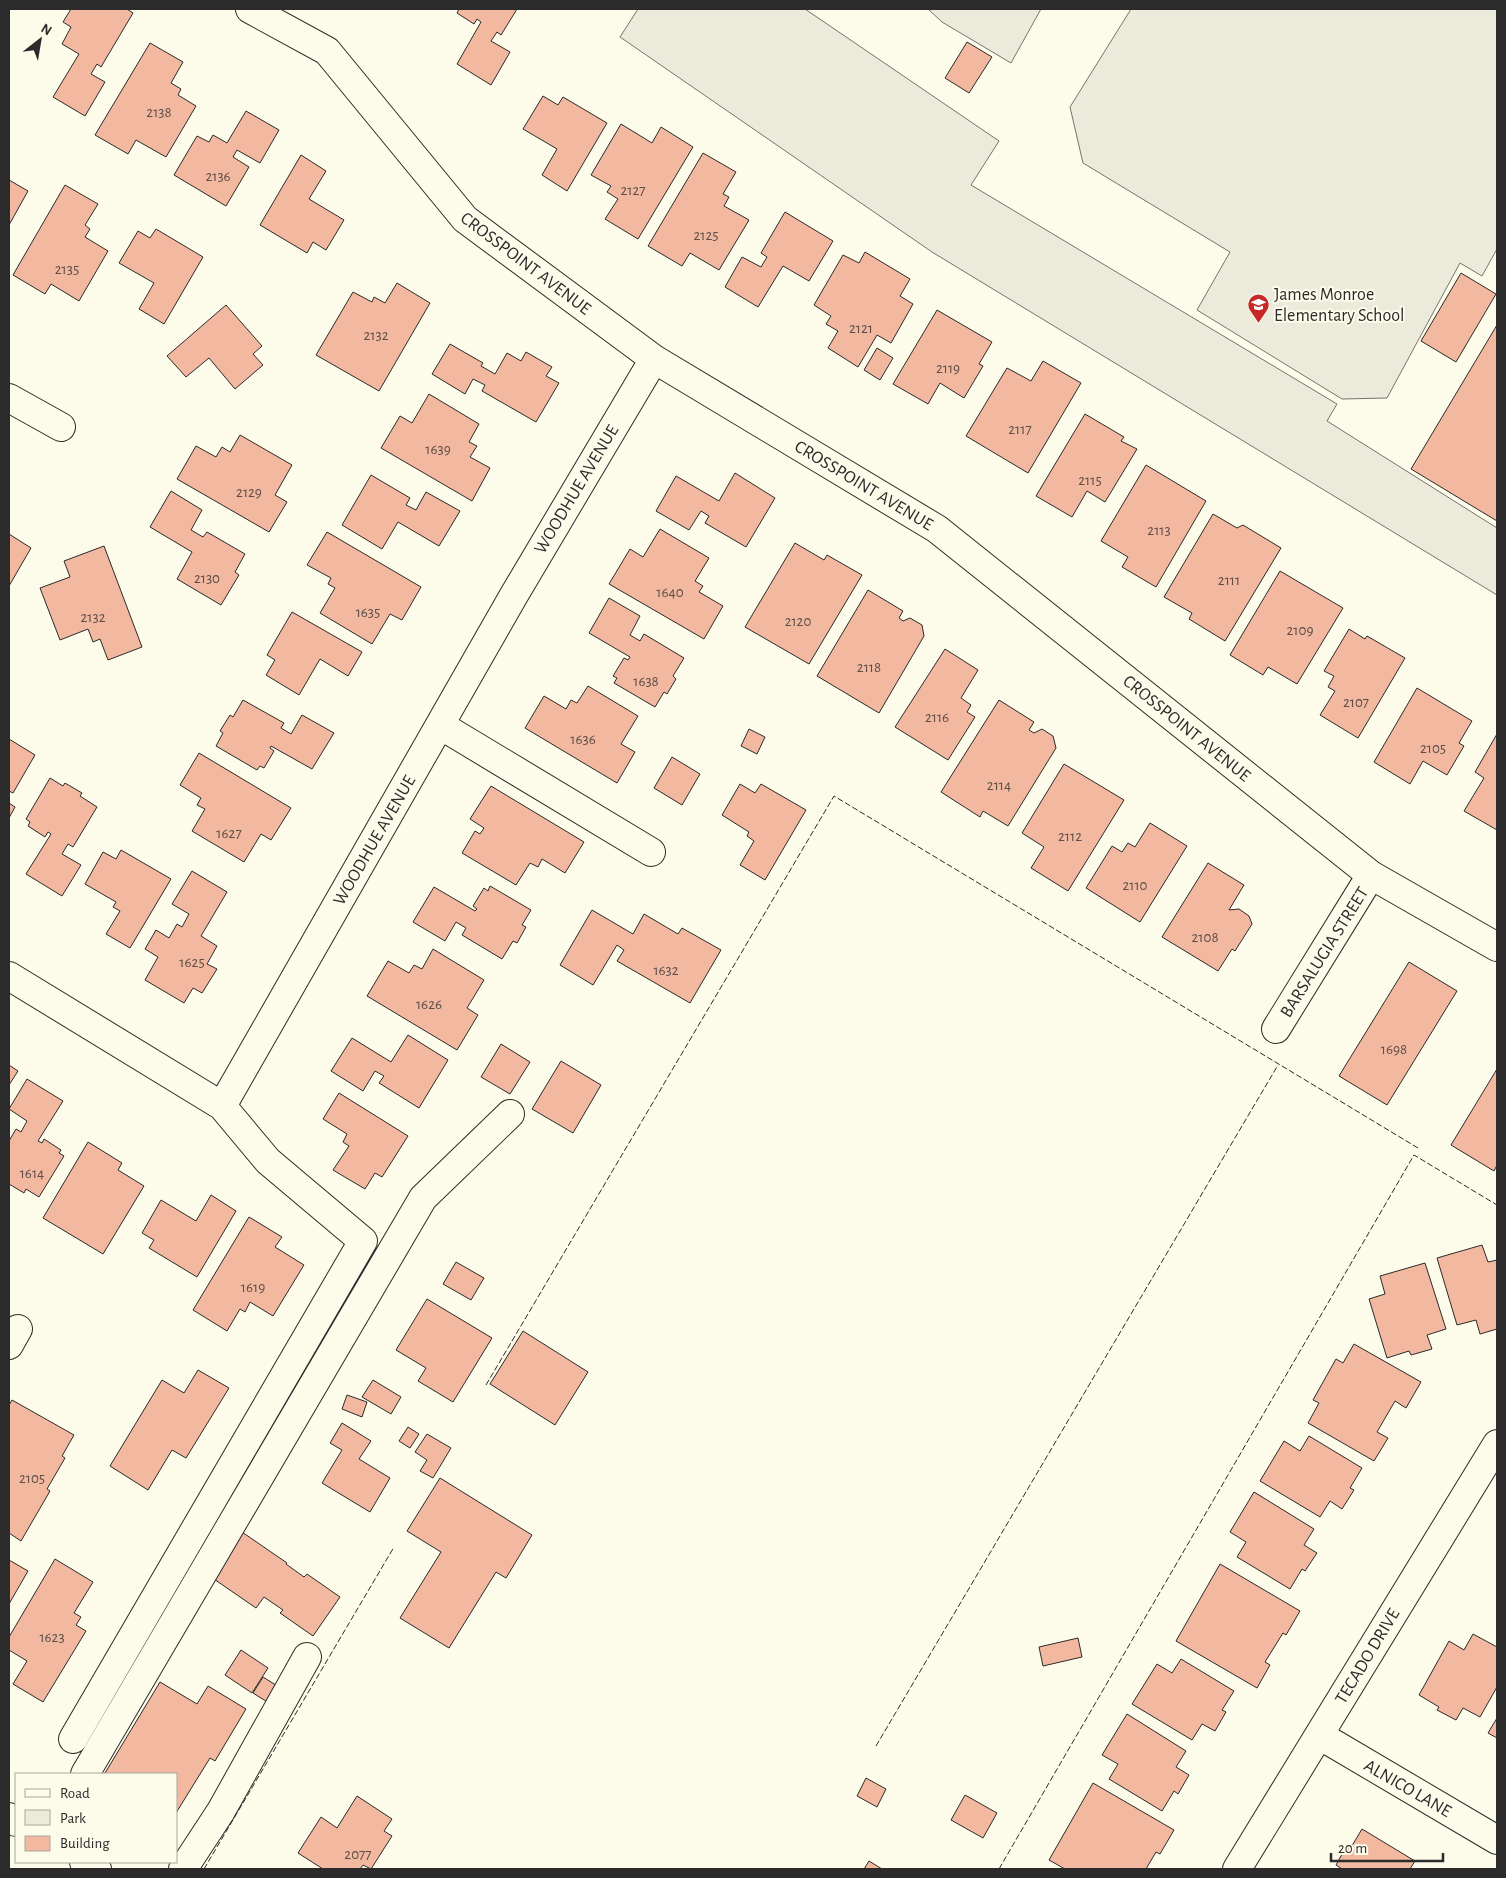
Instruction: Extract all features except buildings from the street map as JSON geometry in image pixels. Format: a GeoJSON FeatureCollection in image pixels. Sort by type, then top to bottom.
{"type":"FeatureCollection","features":[{"type":"Feature","properties":{"kind":"street","name":"CROSSPOINT AVENUE"},"geometry":{"type":"LineString","coordinates":[[250,9],[327,51],[464,220],[654,359],[937,529],[1371,874],[1497,947]]}},
{"type":"Feature","properties":{"kind":"street","name":"WOODHUE AVENUE"},"geometry":{"type":"LineString","coordinates":[[222,1106],[514,595],[654,359]]}},
{"type":"Feature","properties":{"kind":"street"},"geometry":{"type":"LineString","coordinates":[[9,398],[61,427]]}},
{"type":"Feature","properties":{"kind":"street"},"geometry":{"type":"LineString","coordinates":[[440,725],[651,852]]}},
{"type":"Feature","properties":{"kind":"street","name":"BARSALUGIA STREET"},"geometry":{"type":"LineString","coordinates":[[1276,1029],[1371,874]]}},
{"type":"Feature","properties":{"kind":"street"},"geometry":{"type":"LineString","coordinates":[[9,976],[222,1106],[268,1162],[363,1241],[73,1738]]}},
{"type":"Feature","properties":{"kind":"street"},"geometry":{"type":"LineString","coordinates":[[86,1773],[423,1198],[510,1114]]}},
{"type":"Feature","properties":{"kind":"street","name":"TECADO DRIVE"},"geometry":{"type":"LineString","coordinates":[[1237,1869],[1497,1444]]}},
{"type":"Feature","properties":{"kind":"street"},"geometry":{"type":"LineString","coordinates":[[183,1869],[221,1811],[307,1657]]}},
{"type":"Feature","properties":{"kind":"street","name":"ALNICO LANE"},"geometry":{"type":"LineString","coordinates":[[1319,1735],[1497,1840]]}},
{"type":"Feature","properties":{"kind":"green space"},"geometry":{"type":"Polygon","coordinates":[[[928,9],[1041,9],[1011,63],[942,22],[928,9]]]}},
{"type":"Feature","properties":{"kind":"green space"},"geometry":{"type":"Polygon","coordinates":[[[1131,9],[1497,9],[1497,249],[1482,276],[1460,263],[1387,398],[1342,399],[1197,310],[1230,252],[1083,163],[1070,107],[1131,9]]]}},
{"type":"Feature","properties":{"kind":"shaded area"},"geometry":{"type":"Polygon","coordinates":[[[638,9],[805,9],[999,141],[971,185],[1337,404],[1327,421],[1497,528],[1497,595],[932,252],[620,37],[638,9]]]}},
{"type":"Feature","properties":{"kind":"fence"},"geometry":{"type":"LineString","coordinates":[[486,1385],[834,796],[1418,1148]]}},
{"type":"Feature","properties":{"kind":"fence"},"geometry":{"type":"LineString","coordinates":[[876,1746],[1278,1065]]}},
{"type":"Feature","properties":{"kind":"fence"},"geometry":{"type":"LineString","coordinates":[[999,1869],[1414,1155],[1497,1205]]}},
{"type":"Feature","properties":{"kind":"fence"},"geometry":{"type":"LineString","coordinates":[[204,1869],[394,1547]]}},
{"type":"Feature","properties":{"kind":"place","name":"James Monroe Elementary School"},"geometry":{"type":"Point","coordinates":[1258,323]}}]}
